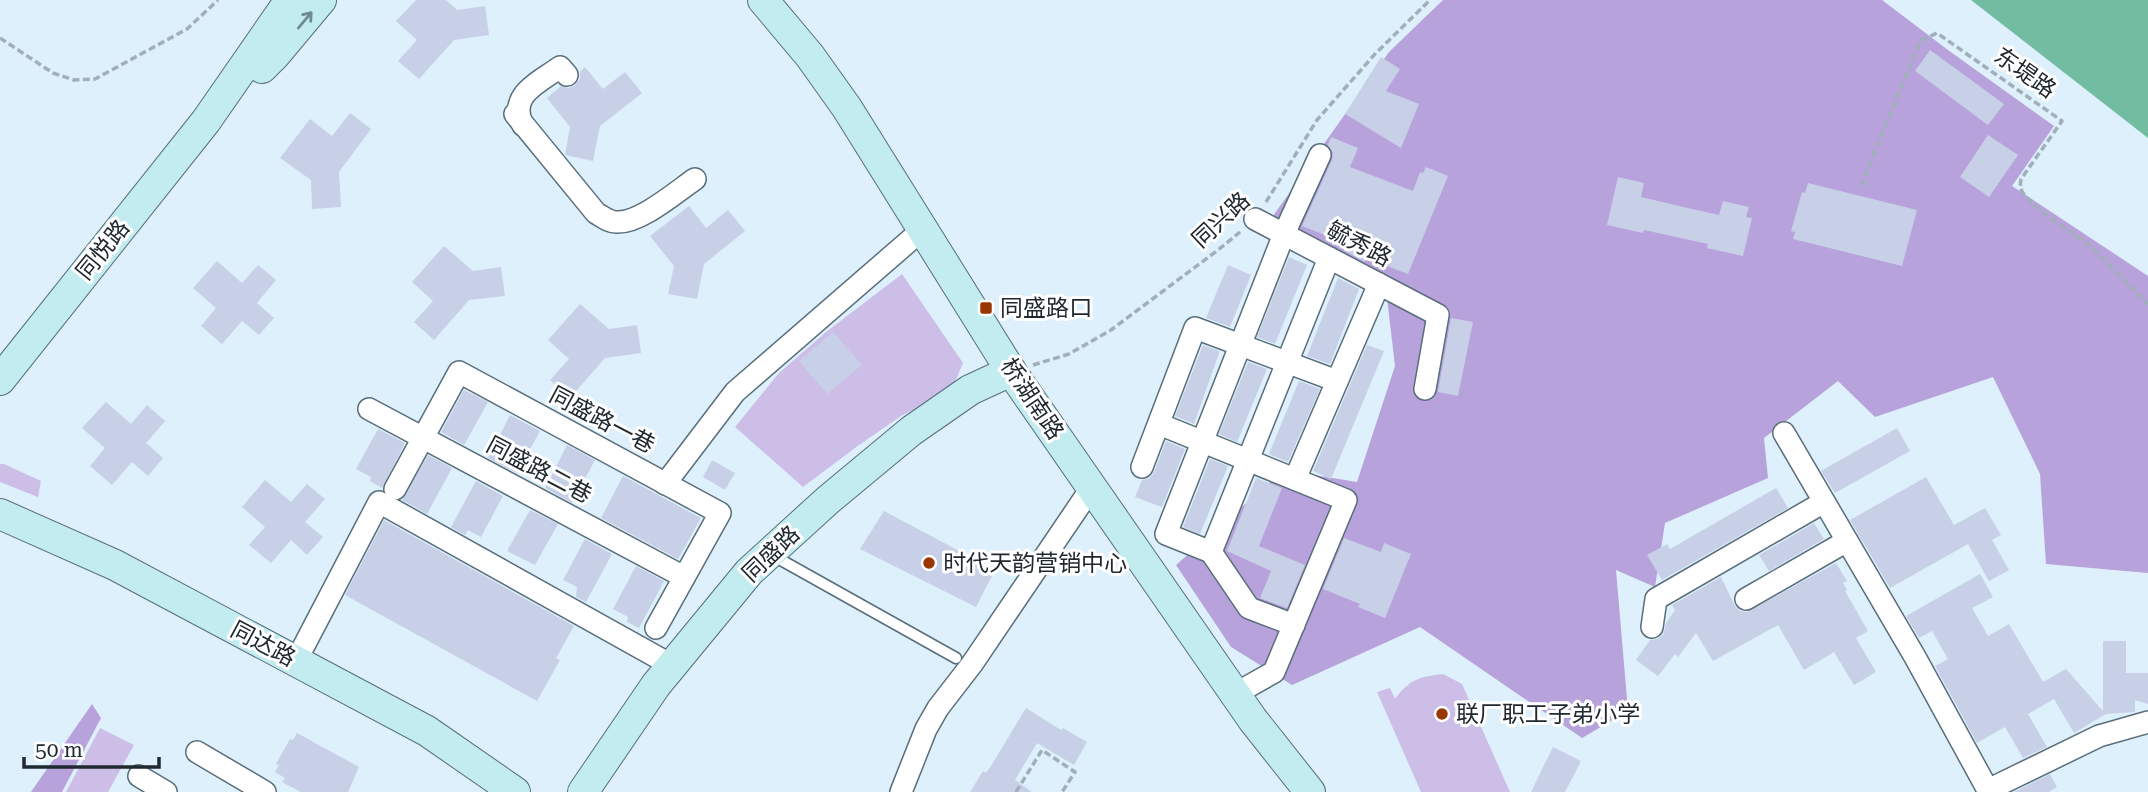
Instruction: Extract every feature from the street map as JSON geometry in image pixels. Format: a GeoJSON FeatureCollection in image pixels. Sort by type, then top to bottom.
{"type":"FeatureCollection","features":[{"type":"Feature","properties":{"kind":"street","name":"同悦路"},"geometry":{"type":"LineString","coordinates":[[0,380],[206,121],[290,0]]}},
{"type":"Feature","properties":{"kind":"street","name":"同悦路"},"geometry":{"type":"LineString","coordinates":[[206,121],[275,55],[321,0]]}},
{"type":"Feature","properties":{"kind":"street","name":"桥湖南路"},"geometry":{"type":"LineString","coordinates":[[763,0],[810,56],[847,108],[1011,371],[1253,720],[1310,792]]}},
{"type":"Feature","properties":{"kind":"street"},"geometry":{"type":"LineString","coordinates":[[567,75],[560,67],[525,93],[520,99],[519,119],[596,213],[614,222],[632,219],[695,179]]}},
{"type":"Feature","properties":{"kind":"street"},"geometry":{"type":"LineString","coordinates":[[1294,625],[1250,608],[1211,552],[1166,534],[1284,234],[1320,155]]}},
{"type":"Feature","properties":{"kind":"street","name":"毓秀路"},"geometry":{"type":"LineString","coordinates":[[1255,219],[1438,315],[1425,389]]}},
{"type":"Feature","properties":{"kind":"street"},"geometry":{"type":"LineString","coordinates":[[665,484],[735,392],[923,229]]}},
{"type":"Feature","properties":{"kind":"street"},"geometry":{"type":"LineString","coordinates":[[1211,552],[1329,258]]}},
{"type":"Feature","properties":{"kind":"street"},"geometry":{"type":"LineString","coordinates":[[1295,479],[1379,284]]}},
{"type":"Feature","properties":{"kind":"street"},"geometry":{"type":"LineString","coordinates":[[1142,467],[1195,328],[1337,381]]}},
{"type":"Feature","properties":{"kind":"street","name":"同盛路"},"geometry":{"type":"LineString","coordinates":[[583,792],[656,685],[749,572],[828,500],[911,431],[970,390],[1011,371]]}},
{"type":"Feature","properties":{"kind":"street","name":"同盛路一巷"},"geometry":{"type":"LineString","coordinates":[[423,438],[459,372],[719,513],[684,577]]}},
{"type":"Feature","properties":{"kind":"street","name":"同盛路二巷"},"geometry":{"type":"LineString","coordinates":[[369,409],[684,577]]}},
{"type":"Feature","properties":{"kind":"street"},"geometry":{"type":"LineString","coordinates":[[1158,424],[1346,500],[1274,672],[1235,694]]}},
{"type":"Feature","properties":{"kind":"street"},"geometry":{"type":"LineString","coordinates":[[1784,433],[1915,657],[1988,791],[2099,736],[2148,722]]}},
{"type":"Feature","properties":{"kind":"street"},"geometry":{"type":"LineString","coordinates":[[395,489],[423,438]]}},
{"type":"Feature","properties":{"kind":"street"},"geometry":{"type":"LineString","coordinates":[[901,792],[926,729],[938,708],[972,664],[1092,487]]}},
{"type":"Feature","properties":{"kind":"street"},"geometry":{"type":"LineString","coordinates":[[296,661],[379,502],[664,661]]}},
{"type":"Feature","properties":{"kind":"street"},"geometry":{"type":"LineString","coordinates":[[1652,627],[1656,599],[1824,502]]}},
{"type":"Feature","properties":{"kind":"street","name":"同达路"},"geometry":{"type":"LineString","coordinates":[[0,514],[115,565],[427,731],[515,792]]}},
{"type":"Feature","properties":{"kind":"street"},"geometry":{"type":"LineString","coordinates":[[1746,599],[1847,541]]}},
{"type":"Feature","properties":{"kind":"street"},"geometry":{"type":"LineString","coordinates":[[656,628],[684,577]]}},
{"type":"Feature","properties":{"kind":"street"},"geometry":{"type":"LineString","coordinates":[[197,752],[265,792]]}},
{"type":"Feature","properties":{"kind":"street"},"geometry":{"type":"LineString","coordinates":[[139,776],[166,792]]}},
{"type":"Feature","properties":{"kind":"lane"},"geometry":{"type":"LineString","coordinates":[[769,553],[956,658]]}},
{"type":"Feature","properties":{"kind":"path"},"geometry":{"type":"LineString","coordinates":[[0,38],[53,74],[74,80],[94,79],[187,29],[218,0]]}},
{"type":"Feature","properties":{"kind":"path","name":"同兴路"},"geometry":{"type":"LineString","coordinates":[[1011,371],[1069,354],[1111,330],[1255,219],[1317,120],[1375,54],[1430,0]]}},
{"type":"Feature","properties":{"kind":"path","name":"东堤路"},"geometry":{"type":"LineString","coordinates":[[1861,186],[1920,41],[1937,33],[2062,121],[2021,179],[2020,188],[2042,212],[2087,243],[2148,304]]}},
{"type":"Feature","properties":{"kind":"path"},"geometry":{"type":"LineString","coordinates":[[1016,792],[1042,750],[1074,772],[1062,792]]}},
{"type":"Feature","properties":{"kind":"shaded area"},"geometry":{"type":"Polygon","coordinates":[[[1443,0],[1882,0],[2054,126],[2012,186],[2148,276],[2148,573],[2046,564],[2040,474],[1993,377],[1875,417],[1838,381],[1764,438],[1768,478],[1665,523],[1655,587],[1616,570],[1628,711],[1582,738],[1420,627],[1292,685],[1231,647],[1176,565],[1284,470],[1357,482],[1395,366],[1385,281],[1273,216],[1389,52],[1443,0]]]}},
{"type":"Feature","properties":{"kind":"shaded area"},"geometry":{"type":"Polygon","coordinates":[[[1971,0],[2148,0],[2148,138],[1971,0]]]}},
{"type":"Feature","properties":{"kind":"shaded area"},"geometry":{"type":"Polygon","coordinates":[[[902,274],[963,363],[951,391],[901,416],[803,487],[735,427],[779,373],[826,332],[902,274]]]}},
{"type":"Feature","properties":{"kind":"shaded area"},"geometry":{"type":"Polygon","coordinates":[[[0,464],[41,481],[38,497],[0,482],[0,464]]]}},
{"type":"Feature","properties":{"kind":"shaded area"},"geometry":{"type":"Polygon","coordinates":[[[1443,674],[1462,684],[1510,792],[1421,792],[1377,692],[1390,688],[1395,699],[1405,687],[1416,680],[1443,674]]]}},
{"type":"Feature","properties":{"kind":"shaded area"},"geometry":{"type":"Polygon","coordinates":[[[92,704],[101,718],[62,792],[31,792],[92,704]]]}},
{"type":"Feature","properties":{"kind":"shaded area"},"geometry":{"type":"Polygon","coordinates":[[[100,728],[134,745],[108,792],[66,792],[100,728]]]}},
{"type":"Feature","properties":{"kind":"building"},"geometry":{"type":"Polygon","coordinates":[[[416,0],[446,0],[457,10],[485,6],[489,35],[454,40],[419,79],[398,61],[417,40],[396,21],[416,0]]]}},
{"type":"Feature","properties":{"kind":"building"},"geometry":{"type":"Polygon","coordinates":[[[1930,50],[2004,104],[1988,125],[1915,71],[1930,50]]]}},
{"type":"Feature","properties":{"kind":"building"},"geometry":{"type":"Polygon","coordinates":[[[1381,57],[1400,69],[1386,91],[1419,104],[1401,148],[1345,114],[1381,57]]]}},
{"type":"Feature","properties":{"kind":"building"},"geometry":{"type":"Polygon","coordinates":[[[585,67],[603,89],[625,72],[642,93],[600,126],[593,161],[565,155],[570,127],[547,98],[561,86],[569,88],[575,85],[585,67]]]}},
{"type":"Feature","properties":{"kind":"building"},"geometry":{"type":"Polygon","coordinates":[[[350,113],[371,129],[339,172],[341,207],[312,209],[311,180],[280,158],[310,119],[332,136],[350,113]]]}},
{"type":"Feature","properties":{"kind":"building"},"geometry":{"type":"Polygon","coordinates":[[[1988,135],[2018,155],[1989,197],[1960,177],[1988,135]]]}},
{"type":"Feature","properties":{"kind":"building"},"geometry":{"type":"Polygon","coordinates":[[[1331,137],[1358,148],[1350,167],[1413,191],[1420,172],[1423,173],[1426,167],[1448,176],[1408,274],[1366,258],[1365,262],[1345,251],[1348,244],[1302,226],[1332,160],[1333,153],[1328,145],[1331,137]]]}},
{"type":"Feature","properties":{"kind":"building"},"geometry":{"type":"Polygon","coordinates":[[[1618,177],[1644,183],[1641,197],[1692,209],[1719,215],[1723,201],[1749,207],[1746,217],[1752,218],[1743,256],[1707,248],[1708,244],[1607,225],[1618,177]]]}},
{"type":"Feature","properties":{"kind":"building"},"geometry":{"type":"Polygon","coordinates":[[[1808,183],[1917,210],[1902,266],[1793,239],[1795,232],[1791,231],[1802,192],[1805,193],[1808,183]]]}},
{"type":"Feature","properties":{"kind":"building"},"geometry":{"type":"Polygon","coordinates":[[[689,206],[706,228],[728,210],[745,231],[704,264],[697,299],[668,294],[674,266],[650,236],[689,206]]]}},
{"type":"Feature","properties":{"kind":"building"},"geometry":{"type":"Polygon","coordinates":[[[444,246],[473,271],[501,267],[505,296],[469,300],[434,340],[414,322],[433,301],[412,282],[444,246]]]}},
{"type":"Feature","properties":{"kind":"building"},"geometry":{"type":"Polygon","coordinates":[[[1289,257],[1307,265],[1275,344],[1257,337],[1289,257]]]}},
{"type":"Feature","properties":{"kind":"building"},"geometry":{"type":"Polygon","coordinates":[[[217,261],[242,283],[258,265],[276,280],[257,303],[274,318],[259,335],[242,321],[222,344],[201,326],[216,308],[193,288],[217,261]]]}},
{"type":"Feature","properties":{"kind":"building"},"geometry":{"type":"Polygon","coordinates":[[[1228,265],[1251,275],[1230,327],[1206,318],[1228,265]]]}},
{"type":"Feature","properties":{"kind":"building"},"geometry":{"type":"Polygon","coordinates":[[[1338,278],[1359,289],[1330,364],[1307,356],[1338,278]]]}},
{"type":"Feature","properties":{"kind":"building"},"geometry":{"type":"Polygon","coordinates":[[[580,304],[609,329],[637,325],[641,353],[605,358],[570,398],[550,380],[569,359],[548,340],[580,304]]]}},
{"type":"Feature","properties":{"kind":"building"},"geometry":{"type":"Polygon","coordinates":[[[1451,318],[1473,322],[1458,396],[1438,392],[1451,318]]]}},
{"type":"Feature","properties":{"kind":"building"},"geometry":{"type":"Polygon","coordinates":[[[833,332],[862,365],[827,394],[799,361],[833,332]]]}},
{"type":"Feature","properties":{"kind":"building"},"geometry":{"type":"Polygon","coordinates":[[[1203,345],[1219,353],[1194,424],[1175,416],[1203,345]]]}},
{"type":"Feature","properties":{"kind":"building"},"geometry":{"type":"Polygon","coordinates":[[[1367,345],[1384,351],[1331,479],[1313,471],[1367,345]]]}},
{"type":"Feature","properties":{"kind":"building"},"geometry":{"type":"Polygon","coordinates":[[[1248,362],[1267,369],[1237,442],[1219,434],[1248,362]]]}},
{"type":"Feature","properties":{"kind":"building"},"geometry":{"type":"Polygon","coordinates":[[[1299,381],[1320,389],[1288,462],[1269,454],[1299,381]]]}},
{"type":"Feature","properties":{"kind":"building"},"geometry":{"type":"Polygon","coordinates":[[[464,390],[488,402],[464,445],[441,432],[464,390]]]}},
{"type":"Feature","properties":{"kind":"building"},"geometry":{"type":"Polygon","coordinates":[[[106,402],[131,424],[147,405],[165,421],[146,443],[163,458],[148,476],[132,462],[112,485],[90,466],[105,448],[82,428],[106,402]]]}},
{"type":"Feature","properties":{"kind":"building"},"geometry":{"type":"Polygon","coordinates":[[[510,415],[540,431],[517,473],[488,458],[510,415]]]}},
{"type":"Feature","properties":{"kind":"building"},"geometry":{"type":"Polygon","coordinates":[[[1897,428],[1910,451],[1835,493],[1821,471],[1897,428]]]}},
{"type":"Feature","properties":{"kind":"building"},"geometry":{"type":"Polygon","coordinates":[[[378,429],[405,443],[382,488],[370,481],[371,477],[356,469],[378,429]]]}},
{"type":"Feature","properties":{"kind":"building"},"geometry":{"type":"Polygon","coordinates":[[[1166,441],[1185,449],[1162,507],[1135,497],[1142,480],[1150,478],[1154,472],[1166,441]]]}},
{"type":"Feature","properties":{"kind":"building"},"geometry":{"type":"Polygon","coordinates":[[[567,445],[595,460],[572,503],[545,488],[567,445]]]}},
{"type":"Feature","properties":{"kind":"building"},"geometry":{"type":"Polygon","coordinates":[[[428,455],[452,468],[427,514],[402,500],[428,455]]]}},
{"type":"Feature","properties":{"kind":"building"},"geometry":{"type":"Polygon","coordinates":[[[1210,459],[1228,466],[1200,534],[1183,527],[1210,459]]]}},
{"type":"Feature","properties":{"kind":"building"},"geometry":{"type":"Polygon","coordinates":[[[712,460],[735,473],[725,490],[703,477],[712,460]]]}},
{"type":"Feature","properties":{"kind":"building"},"geometry":{"type":"Polygon","coordinates":[[[623,476],[701,518],[678,559],[601,518],[623,476]]]}},
{"type":"Feature","properties":{"kind":"building"},"geometry":{"type":"Polygon","coordinates":[[[1926,477],[1954,525],[1985,508],[2001,535],[1992,540],[2009,570],[1989,581],[1968,544],[1890,588],[1850,520],[1926,477]]]}},
{"type":"Feature","properties":{"kind":"building"},"geometry":{"type":"Polygon","coordinates":[[[1256,478],[1282,488],[1259,546],[1305,565],[1287,608],[1260,598],[1271,571],[1227,551],[1256,478]]]}},
{"type":"Feature","properties":{"kind":"building"},"geometry":{"type":"Polygon","coordinates":[[[265,480],[291,502],[307,484],[325,499],[305,522],[323,537],[307,555],[291,540],[271,563],[249,545],[265,527],[242,507],[265,480]]]}},
{"type":"Feature","properties":{"kind":"building"},"geometry":{"type":"Polygon","coordinates":[[[476,481],[503,496],[481,537],[468,530],[465,535],[451,527],[476,481]]]}},
{"type":"Feature","properties":{"kind":"building"},"geometry":{"type":"Polygon","coordinates":[[[1776,488],[1788,508],[1662,580],[1647,555],[1667,544],[1670,549],[1776,488]]]}},
{"type":"Feature","properties":{"kind":"building"},"geometry":{"type":"Polygon","coordinates":[[[530,510],[558,524],[535,565],[507,551],[530,510]]]}},
{"type":"Feature","properties":{"kind":"building"},"geometry":{"type":"Polygon","coordinates":[[[884,511],[995,570],[976,607],[860,549],[884,511]]]}},
{"type":"Feature","properties":{"kind":"building"},"geometry":{"type":"Polygon","coordinates":[[[384,520],[574,626],[556,658],[560,660],[537,701],[345,595],[384,520]]]}},
{"type":"Feature","properties":{"kind":"building"},"geometry":{"type":"Polygon","coordinates":[[[1814,523],[1824,539],[1769,571],[1759,555],[1814,523]]]}},
{"type":"Feature","properties":{"kind":"building"},"geometry":{"type":"Polygon","coordinates":[[[1344,538],[1381,552],[1384,543],[1411,554],[1385,618],[1323,589],[1344,538]]]}},
{"type":"Feature","properties":{"kind":"building"},"geometry":{"type":"Polygon","coordinates":[[[585,539],[612,554],[586,602],[576,597],[577,587],[563,580],[585,539]]]}},
{"type":"Feature","properties":{"kind":"building"},"geometry":{"type":"Polygon","coordinates":[[[1836,563],[1847,581],[1843,583],[1847,590],[1845,591],[1868,631],[1856,638],[1876,672],[1854,685],[1834,652],[1804,670],[1778,625],[1713,661],[1696,633],[1678,657],[1675,654],[1658,676],[1636,660],[1650,640],[1663,635],[1666,623],[1675,610],[1672,605],[1721,577],[1735,606],[1740,611],[1747,612],[1836,563]]]}},
{"type":"Feature","properties":{"kind":"building"},"geometry":{"type":"Polygon","coordinates":[[[636,566],[664,581],[639,628],[627,622],[628,617],[613,609],[636,566]]]}},
{"type":"Feature","properties":{"kind":"building"},"geometry":{"type":"Polygon","coordinates":[[[1980,574],[1993,597],[1972,608],[1988,636],[2009,624],[2043,682],[2066,669],[2103,711],[2103,641],[2126,641],[2126,673],[2148,673],[2148,704],[2135,700],[2135,712],[2106,714],[2074,733],[2054,699],[2028,714],[2047,747],[2023,758],[2005,727],[1977,743],[1935,666],[1948,659],[1932,631],[1919,638],[1906,616],[1980,574]]]}},
{"type":"Feature","properties":{"kind":"building"},"geometry":{"type":"Polygon","coordinates":[[[1026,708],[1061,730],[1063,728],[1087,742],[1074,765],[1037,743],[1015,780],[1032,792],[970,792],[983,771],[986,773],[991,766],[1026,708]]]}},
{"type":"Feature","properties":{"kind":"building"},"geometry":{"type":"Polygon","coordinates":[[[297,733],[359,767],[348,792],[301,792],[282,782],[285,778],[275,772],[279,765],[276,764],[290,739],[293,740],[297,733]]]}},
{"type":"Feature","properties":{"kind":"building"},"geometry":{"type":"Polygon","coordinates":[[[1553,747],[1581,761],[1565,792],[1531,792],[1553,747]]]}},
{"type":"Feature","properties":{"kind":"building"},"geometry":{"type":"Polygon","coordinates":[[[2050,774],[2057,787],[2049,792],[2014,792],[2050,774]]]}},
{"type":"Feature","properties":{"kind":"place","name":"同盛路口"},"geometry":{"type":"Point","coordinates":[986,308]}},
{"type":"Feature","properties":{"kind":"place","name":"时代天韵营销中心"},"geometry":{"type":"Point","coordinates":[929,563]}},
{"type":"Feature","properties":{"kind":"place","name":"联厂职工子弟小学"},"geometry":{"type":"Point","coordinates":[1442,714]}}]}
